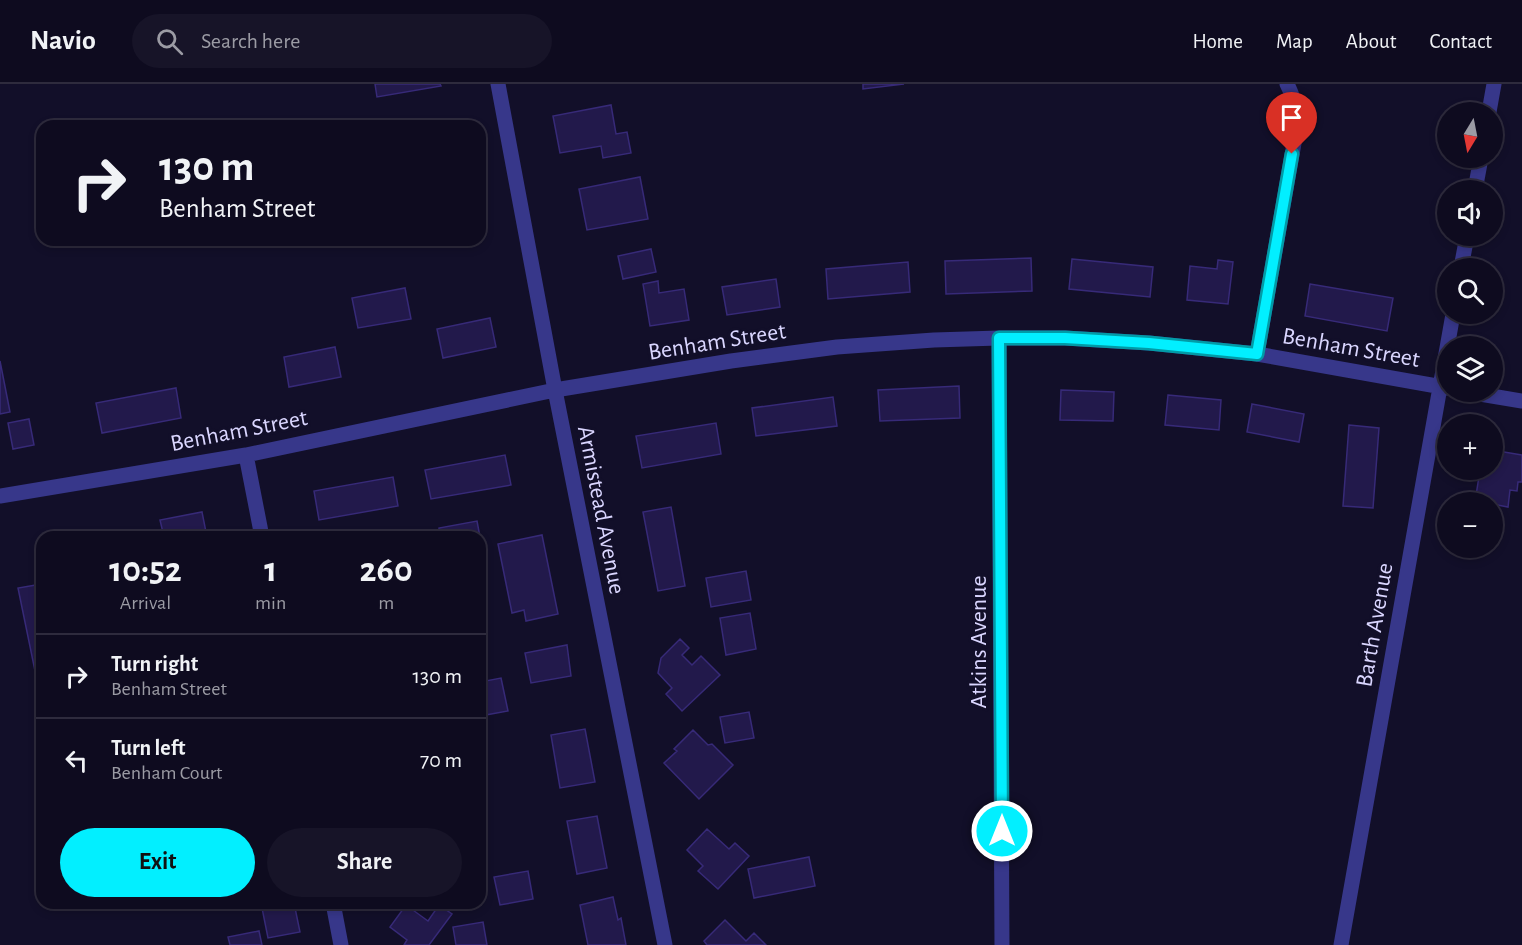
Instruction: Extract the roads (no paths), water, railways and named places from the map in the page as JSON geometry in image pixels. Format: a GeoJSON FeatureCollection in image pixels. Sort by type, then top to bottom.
{"type":"FeatureCollection","features":[{"type":"Feature","properties":{"kind":"street","name":"Armistead Avenue"},"geometry":{"type":"LineString","coordinates":[[498,84],[555,390],[665,945]]}},
{"type":"Feature","properties":{"kind":"street"},"geometry":{"type":"LineString","coordinates":[[1257,354],[1296,132],[1297,112],[1287,84]]}},
{"type":"Feature","properties":{"kind":"street"},"geometry":{"type":"LineString","coordinates":[[1491,102],[1494,84]]}},
{"type":"Feature","properties":{"kind":"street","name":"Benham Street"},"geometry":{"type":"LineString","coordinates":[[0,496],[246,455],[555,390],[837,347],[999,338],[1065,338],[1149,343],[1257,354],[1437,386]]}},
{"type":"Feature","properties":{"kind":"street","name":"Atkins Avenue"},"geometry":{"type":"LineString","coordinates":[[999,338],[1002,945]]}},
{"type":"Feature","properties":{"kind":"street"},"geometry":{"type":"LineString","coordinates":[[1503,398],[1522,401]]}},
{"type":"Feature","properties":{"kind":"street","name":"Barth Avenue"},"geometry":{"type":"LineString","coordinates":[[1341,945],[1441,402]]}},
{"type":"Feature","properties":{"kind":"street"},"geometry":{"type":"LineString","coordinates":[[246,455],[261,531]]}},
{"type":"Feature","properties":{"kind":"street"},"geometry":{"type":"LineString","coordinates":[[334,909],[341,945]]}}]}
